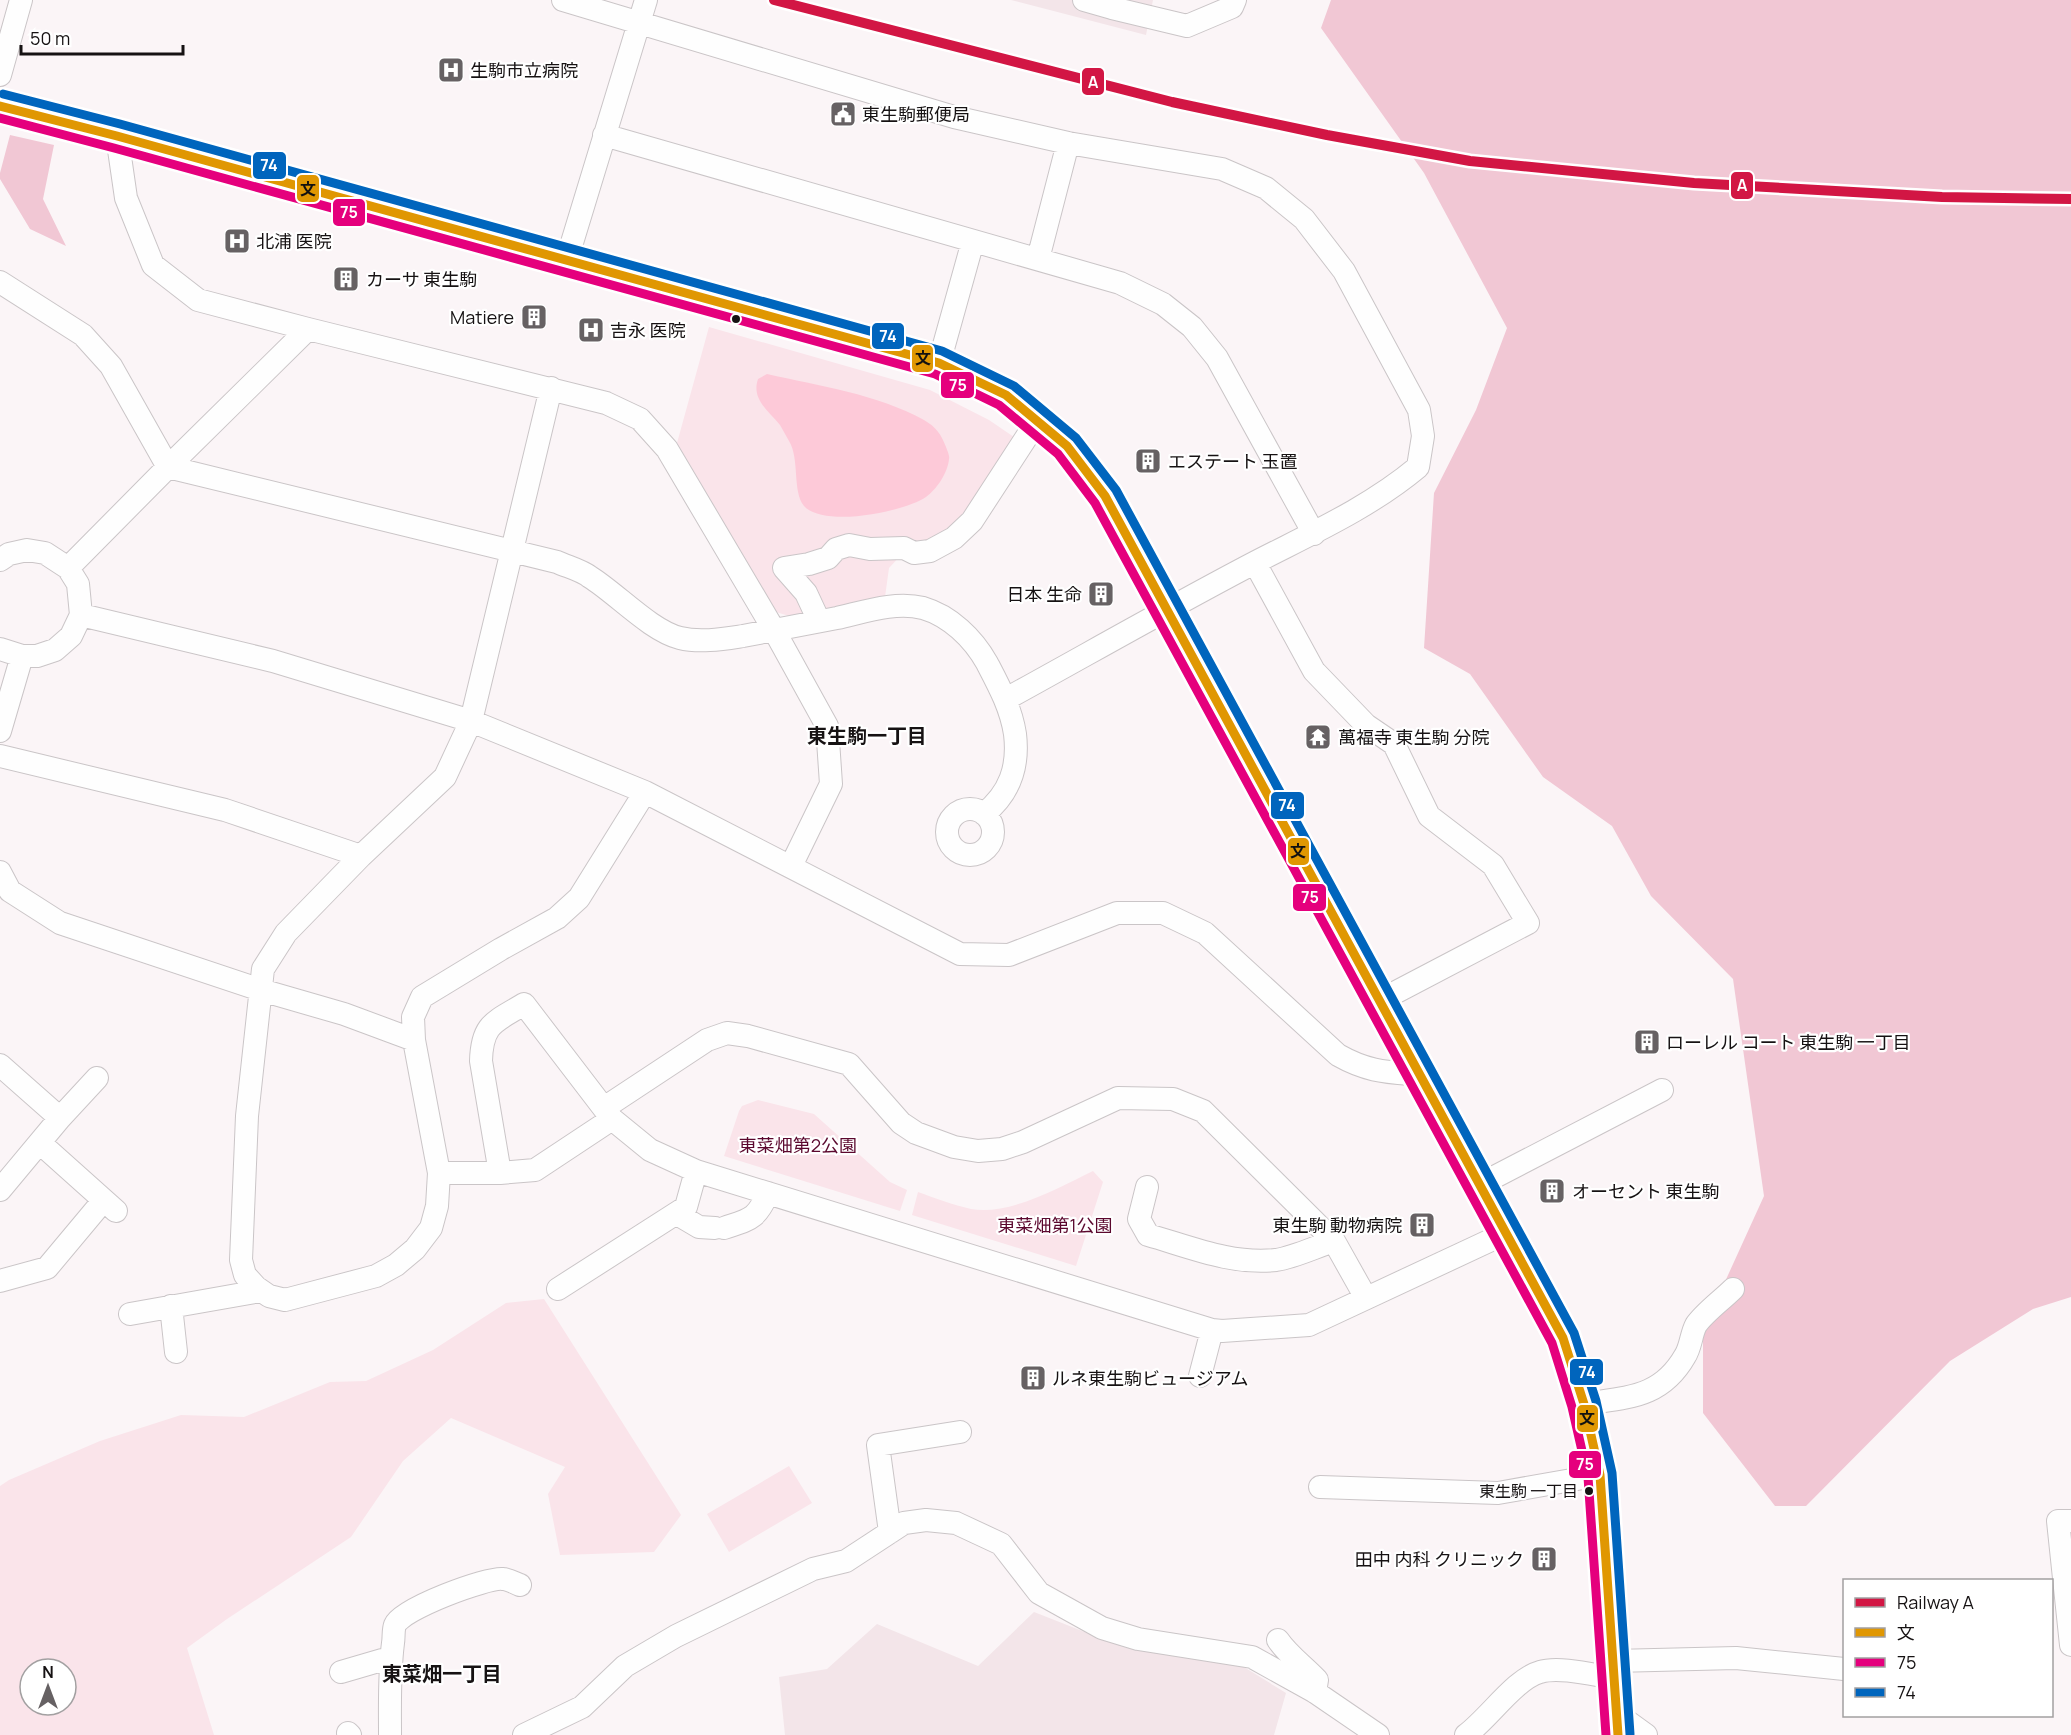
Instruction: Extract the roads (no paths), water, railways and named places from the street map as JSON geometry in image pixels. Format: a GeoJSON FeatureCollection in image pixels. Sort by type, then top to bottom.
{"type":"FeatureCollection","features":[{"type":"Feature","properties":{"kind":"street"},"geometry":{"type":"LineString","coordinates":[[0,75],[21,0]]}},
{"type":"Feature","properties":{"kind":"street"},"geometry":{"type":"LineString","coordinates":[[563,0],[954,117],[1068,142],[1222,169],[1266,188],[1304,219],[1344,271],[1419,410],[1423,436],[1418,467],[1392,489],[1314,534],[1166,610],[1006,699]]}},
{"type":"Feature","properties":{"kind":"street"},"geometry":{"type":"LineString","coordinates":[[567,260],[646,0]]}},
{"type":"Feature","properties":{"kind":"street"},"geometry":{"type":"LineString","coordinates":[[1084,0],[1113,4],[1187,26],[1232,7],[1235,0]]}},
{"type":"Feature","properties":{"kind":"street"},"geometry":{"type":"LineString","coordinates":[[0,106],[117,136],[939,363],[1006,395],[1067,446],[1105,496],[1563,1338],[1584,1404],[1600,1475],[1617,1724],[1646,1735]]}},
{"type":"Feature","properties":{"kind":"street"},"geometry":{"type":"LineString","coordinates":[[604,135],[1120,283],[1162,304],[1192,327],[1217,358],[1314,534]]}},
{"type":"Feature","properties":{"kind":"street"},"geometry":{"type":"LineString","coordinates":[[117,136],[126,198],[153,265],[198,300],[606,403],[640,419],[647,426],[667,448],[774,630],[827,726],[831,784],[791,867]]}},
{"type":"Feature","properties":{"kind":"street"},"geometry":{"type":"LineString","coordinates":[[1038,259],[1068,142]]}},
{"type":"Feature","properties":{"kind":"street"},"geometry":{"type":"LineString","coordinates":[[939,363],[973,241]]}},
{"type":"Feature","properties":{"kind":"street"},"geometry":{"type":"LineString","coordinates":[[0,282],[83,335],[111,366],[168,467],[557,562],[590,576],[654,625],[680,638],[716,640],[891,607],[922,608],[948,620],[964,632],[980,650],[1006,699],[1013,720],[1017,753],[1010,782],[998,803],[984,814]]}},
{"type":"Feature","properties":{"kind":"street"},"geometry":{"type":"LineString","coordinates":[[68,568],[308,329]]}},
{"type":"Feature","properties":{"kind":"street"},"geometry":{"type":"LineString","coordinates":[[550,388],[471,721],[445,777],[361,856],[285,933],[263,969],[247,1116],[241,1260],[245,1275],[260,1291],[268,1296],[285,1300],[376,1276],[396,1265],[416,1249],[431,1228],[437,1206],[439,1173],[414,1040],[413,1017],[422,998],[557,918],[579,898],[645,792]]}},
{"type":"Feature","properties":{"kind":"street"},"geometry":{"type":"LineString","coordinates":[[819,621],[806,592],[784,568],[828,558],[836,549],[849,544],[870,549],[904,548],[914,553],[930,551],[954,538],[972,521],[1037,421]]}},
{"type":"Feature","properties":{"kind":"street"},"geometry":{"type":"LineString","coordinates":[[0,560],[9,554],[27,550],[45,553],[68,568],[78,584],[81,615],[71,636],[55,650],[38,656],[22,656],[0,649]]}},
{"type":"Feature","properties":{"kind":"street"},"geometry":{"type":"LineString","coordinates":[[1255,563],[1314,671],[1366,725],[1394,744],[1429,816],[1493,865],[1528,923],[1381,1000]]}},
{"type":"Feature","properties":{"kind":"street"},"geometry":{"type":"LineString","coordinates":[[81,615],[273,661],[471,721],[645,792],[960,954],[1009,955],[1117,913],[1162,913],[1205,933],[1338,1055],[1358,1066],[1420,1075]]}},
{"type":"Feature","properties":{"kind":"street"},"geometry":{"type":"LineString","coordinates":[[0,731],[22,656]]}},
{"type":"Feature","properties":{"kind":"street"},"geometry":{"type":"LineString","coordinates":[[0,756],[225,810],[361,856]]}},
{"type":"Feature","properties":{"kind":"street"},"geometry":{"type":"LineString","coordinates":[[0,872],[10,891],[60,923],[261,990],[344,1014],[414,1040]]}},
{"type":"Feature","properties":{"kind":"street"},"geometry":{"type":"LineString","coordinates":[[500,1173],[481,1061],[481,1043],[490,1026],[524,1004],[608,1113],[650,1150],[696,1172],[1212,1330],[1309,1325],[1506,1233]]}},
{"type":"Feature","properties":{"kind":"street"},"geometry":{"type":"LineString","coordinates":[[439,1173],[500,1173],[535,1170],[707,1040],[727,1033],[748,1036],[849,1064],[901,1123],[916,1133],[954,1147],[978,1151],[1002,1149],[1023,1142],[1118,1098],[1173,1099],[1203,1111],[1334,1241],[1366,1298]]}},
{"type":"Feature","properties":{"kind":"street"},"geometry":{"type":"LineString","coordinates":[[0,1065],[60,1118]]}},
{"type":"Feature","properties":{"kind":"street"},"geometry":{"type":"LineString","coordinates":[[0,1190],[97,1078]]}},
{"type":"Feature","properties":{"kind":"street"},"geometry":{"type":"LineString","coordinates":[[1481,1184],[1662,1090]]}},
{"type":"Feature","properties":{"kind":"street"},"geometry":{"type":"LineString","coordinates":[[0,1281],[47,1268],[110,1206],[40,1143]]}},
{"type":"Feature","properties":{"kind":"street"},"geometry":{"type":"LineString","coordinates":[[558,1289],[686,1207],[696,1172]]}},
{"type":"Feature","properties":{"kind":"street"},"geometry":{"type":"LineString","coordinates":[[1147,1187],[1139,1219],[1148,1235],[1232,1259],[1254,1261],[1278,1260],[1334,1241]]}},
{"type":"Feature","properties":{"kind":"street"},"geometry":{"type":"LineString","coordinates":[[677,1214],[699,1227],[720,1228],[753,1218],[768,1193]]}},
{"type":"Feature","properties":{"kind":"street"},"geometry":{"type":"LineString","coordinates":[[1584,1404],[1634,1396],[1656,1389],[1667,1380],[1686,1356],[1695,1326],[1732,1289]]}},
{"type":"Feature","properties":{"kind":"street"},"geometry":{"type":"LineString","coordinates":[[130,1314],[260,1291]]}},
{"type":"Feature","properties":{"kind":"street"},"geometry":{"type":"LineString","coordinates":[[171,1306],[176,1352]]}},
{"type":"Feature","properties":{"kind":"street"},"geometry":{"type":"LineString","coordinates":[[1200,1376],[1212,1330]]}},
{"type":"Feature","properties":{"kind":"street"},"geometry":{"type":"LineString","coordinates":[[890,1532],[878,1445],[960,1432]]}},
{"type":"Feature","properties":{"kind":"street"},"geometry":{"type":"LineString","coordinates":[[1320,1487],[1498,1493],[1600,1475]]}},
{"type":"Feature","properties":{"kind":"street"},"geometry":{"type":"LineString","coordinates":[[524,1735],[582,1707],[625,1666],[676,1636],[813,1569],[846,1561],[904,1523],[926,1520],[956,1523],[1001,1544],[1039,1593],[1102,1628],[1138,1639],[1252,1657],[1315,1692],[1378,1735]]}},
{"type":"Feature","properties":{"kind":"street"},"geometry":{"type":"LineString","coordinates":[[2070,1637],[2058,1521],[2071,1521]]}},
{"type":"Feature","properties":{"kind":"street"},"geometry":{"type":"LineString","coordinates":[[390,1735],[391,1660],[395,1625],[401,1617],[451,1592],[502,1578],[520,1585]]}},
{"type":"Feature","properties":{"kind":"street"},"geometry":{"type":"LineString","coordinates":[[1278,1640],[1287,1652],[1305,1666],[1317,1680],[1315,1692]]}},
{"type":"Feature","properties":{"kind":"street"},"geometry":{"type":"LineString","coordinates":[[1466,1735],[1481,1724],[1524,1679],[1542,1671],[1614,1670],[1736,1658],[1843,1669]]}},
{"type":"Feature","properties":{"kind":"street"},"geometry":{"type":"LineString","coordinates":[[341,1672],[382,1660],[391,1660]]}},
{"type":"Feature","properties":{"kind":"rail line","name":"A"},"geometry":{"type":"LineString","coordinates":[[774,0],[1172,102],[1327,135],[1470,161],[1694,183],[1942,197],[2071,199]]}},
{"type":"Feature","properties":{"kind":"place","name":"生駒市立病院"},"geometry":{"type":"Point","coordinates":[451,70]}},
{"type":"Feature","properties":{"kind":"place","name":"東生駒郵便局"},"geometry":{"type":"Point","coordinates":[843,114]}},
{"type":"Feature","properties":{"kind":"place","name":"北浦 医院"},"geometry":{"type":"Point","coordinates":[237,241]}},
{"type":"Feature","properties":{"kind":"place","name":"カーサ 東生駒"},"geometry":{"type":"Point","coordinates":[346,279]}},
{"type":"Feature","properties":{"kind":"place","name":"Matiere"},"geometry":{"type":"Point","coordinates":[534,317]}},
{"type":"Feature","properties":{"kind":"place","name":"吉永 医院"},"geometry":{"type":"Point","coordinates":[591,330]}},
{"type":"Feature","properties":{"kind":"place","name":"エステート 玉置"},"geometry":{"type":"Point","coordinates":[1148,461]}},
{"type":"Feature","properties":{"kind":"place","name":"日本 生命"},"geometry":{"type":"Point","coordinates":[1101,594]}},
{"type":"Feature","properties":{"kind":"place","name":"萬福寺 東生駒 分院"},"geometry":{"type":"Point","coordinates":[1318,737]}},
{"type":"Feature","properties":{"kind":"place","name":"ローレル コート 東生駒 一丁目"},"geometry":{"type":"Point","coordinates":[1647,1042]}},
{"type":"Feature","properties":{"kind":"place","name":"オーセント 東生駒"},"geometry":{"type":"Point","coordinates":[1552,1191]}},
{"type":"Feature","properties":{"kind":"place","name":"東生駒 動物病院"},"geometry":{"type":"Point","coordinates":[1422,1225]}},
{"type":"Feature","properties":{"kind":"place","name":"ルネ東生駒ビュージアム"},"geometry":{"type":"Point","coordinates":[1033,1378]}},
{"type":"Feature","properties":{"kind":"place","name":"東生駒 一丁目"},"geometry":{"type":"Point","coordinates":[1589,1491]}},
{"type":"Feature","properties":{"kind":"place","name":"田中 内科 クリニック"},"geometry":{"type":"Point","coordinates":[1544,1559]}},
{"type":"Feature","properties":{"kind":"district","name":"東生駒一丁目"},"geometry":{"type":"Point","coordinates":[867,735]}},
{"type":"Feature","properties":{"kind":"district","name":"東菜畑一丁目"},"geometry":{"type":"Point","coordinates":[442,1673]}},
{"type":"Feature","properties":{"kind":"park label","name":"東菜畑第2公園"},"geometry":{"type":"Point","coordinates":[798,1145]}},
{"type":"Feature","properties":{"kind":"park label","name":"東菜畑第1公園"},"geometry":{"type":"Point","coordinates":[1055,1225]}}]}
